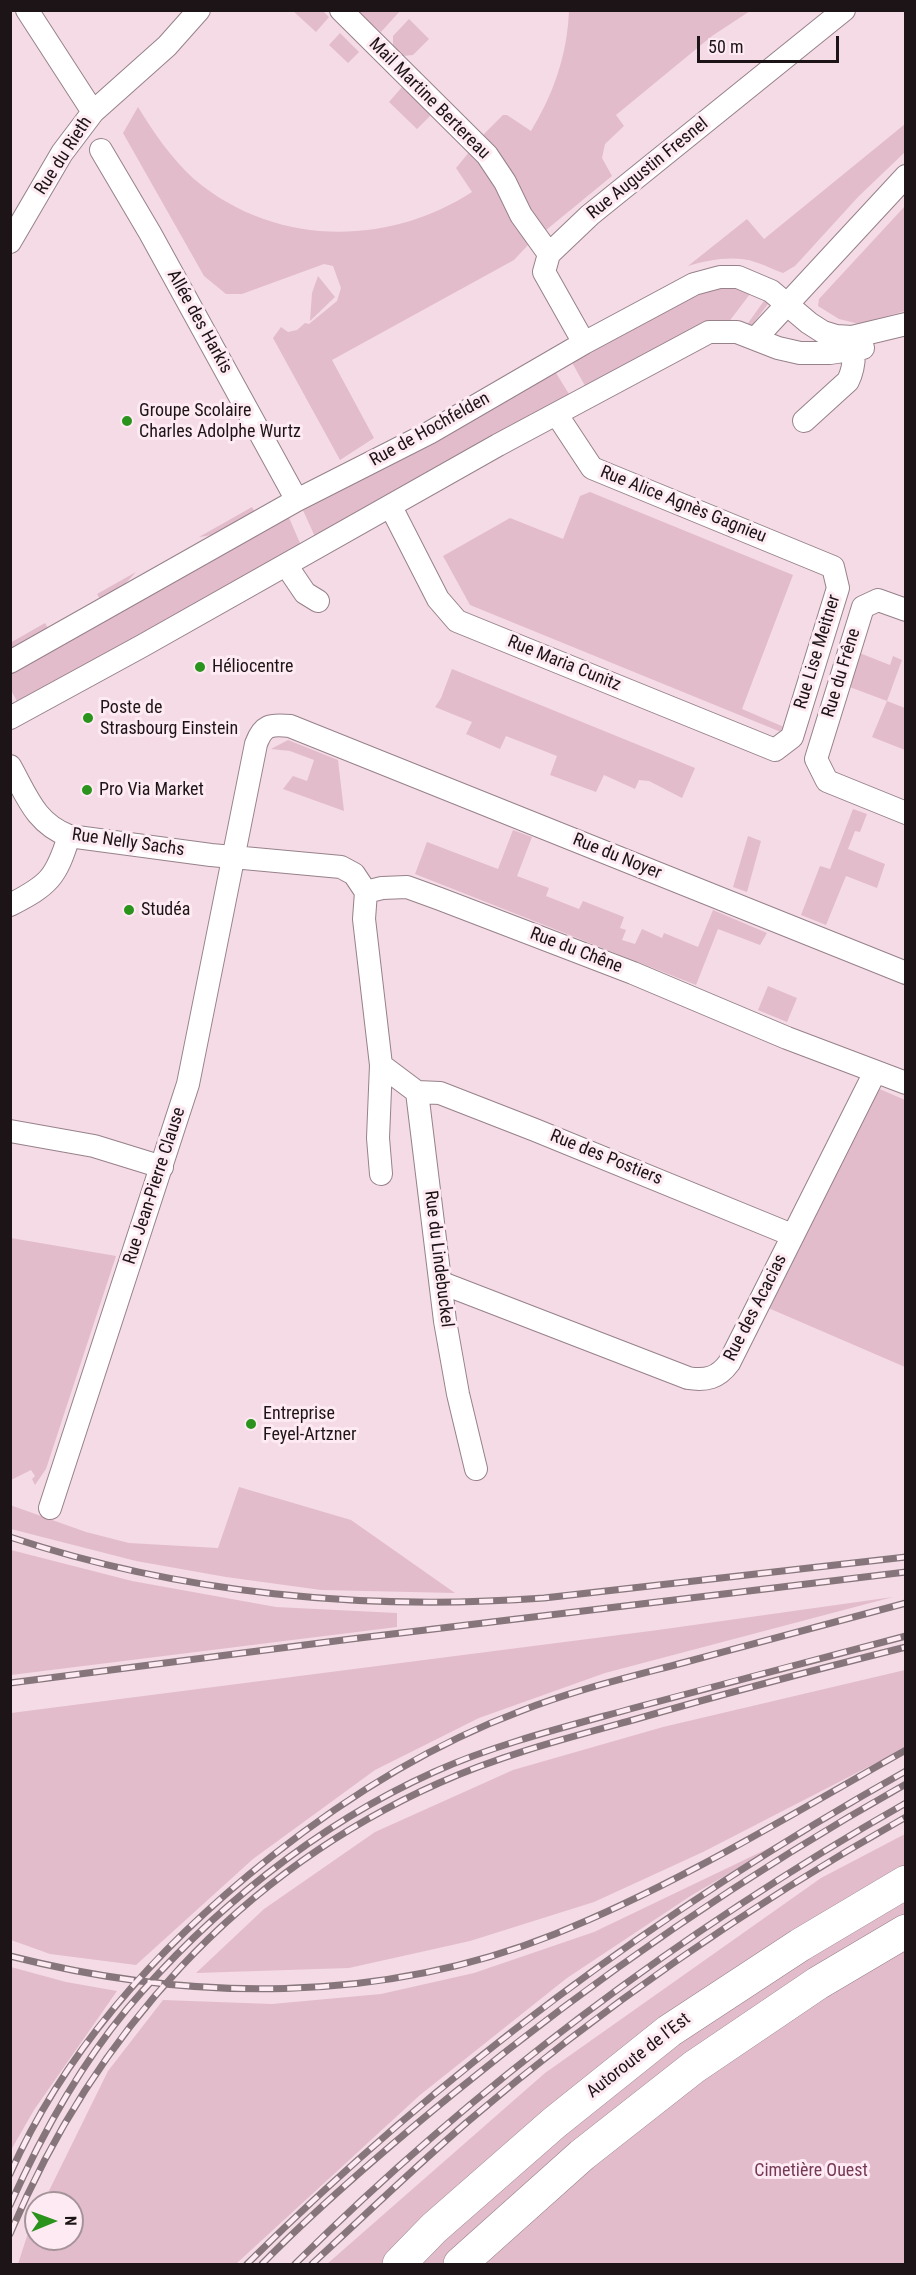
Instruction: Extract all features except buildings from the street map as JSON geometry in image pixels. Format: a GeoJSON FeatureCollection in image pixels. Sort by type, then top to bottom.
{"type":"FeatureCollection","features":[{"type":"Feature","properties":{"kind":"highway","name":"Autoroute de l’Est"},"geometry":{"type":"LineString","coordinates":[[399,2265],[434,2228],[554,2123],[669,2031],[800,1945],[906,1882]]}},
{"type":"Feature","properties":{"kind":"highway"},"geometry":{"type":"LineString","coordinates":[[460,2265],[582,2155],[694,2067],[818,1983],[906,1931]]}},
{"type":"Feature","properties":{"kind":"street","name":"Rue du Rieth"},"geometry":{"type":"LineString","coordinates":[[10,242],[62,153],[93,112],[27,10]]}},
{"type":"Feature","properties":{"kind":"street"},"geometry":{"type":"LineString","coordinates":[[93,112],[167,46],[199,10]]}},
{"type":"Feature","properties":{"kind":"street","name":"Mail Martine Bertereau"},"geometry":{"type":"LineString","coordinates":[[341,10],[487,154],[505,182],[521,215],[549,254]]}},
{"type":"Feature","properties":{"kind":"street","name":"Rue Augustin Fresnel"},"geometry":{"type":"LineString","coordinates":[[549,254],[590,215],[830,15]]}},
{"type":"Feature","properties":{"kind":"street","name":"Allée des Harkis"},"geometry":{"type":"LineString","coordinates":[[100,150],[150,233],[294,495]]}},
{"type":"Feature","properties":{"kind":"street"},"geometry":{"type":"LineString","coordinates":[[755,339],[906,176]]}},
{"type":"Feature","properties":{"kind":"street"},"geometry":{"type":"LineString","coordinates":[[549,254],[544,272],[584,343]]}},
{"type":"Feature","properties":{"kind":"street","name":"Rue de Hochfelden"},"geometry":{"type":"LineString","coordinates":[[10,662],[297,500],[429,433],[584,343],[694,284],[720,277],[738,278],[771,291],[823,332],[853,343]]}},
{"type":"Feature","properties":{"kind":"street"},"geometry":{"type":"LineString","coordinates":[[10,718],[709,332],[737,332],[778,348],[800,353],[830,353],[906,324]]}},
{"type":"Feature","properties":{"kind":"street"},"geometry":{"type":"LineString","coordinates":[[853,343],[906,339]]}},
{"type":"Feature","properties":{"kind":"street"},"geometry":{"type":"LineString","coordinates":[[804,422],[848,381],[852,373],[853,343]]}},
{"type":"Feature","properties":{"kind":"street","name":"Rue Alice Agnès Gagnieu"},"geometry":{"type":"LineString","coordinates":[[557,415],[592,468],[833,567]]}},
{"type":"Feature","properties":{"kind":"street","name":"Rue Maria Cunitz"},"geometry":{"type":"LineString","coordinates":[[391,507],[438,599],[458,621],[775,750],[792,737]]}},
{"type":"Feature","properties":{"kind":"street"},"geometry":{"type":"LineString","coordinates":[[286,565],[305,593],[318,601]]}},
{"type":"Feature","properties":{"kind":"street","name":"Rue Lise Meitner"},"geometry":{"type":"LineString","coordinates":[[792,737],[838,588],[833,567]]}},
{"type":"Feature","properties":{"kind":"street","name":"Rue du Frêne"},"geometry":{"type":"LineString","coordinates":[[906,610],[878,600],[863,607],[816,759],[827,782],[906,813]]}},
{"type":"Feature","properties":{"kind":"street","name":"Rue du Noyer"},"geometry":{"type":"LineString","coordinates":[[240,858],[256,744],[260,733],[271,725],[290,726],[906,973]]}},
{"type":"Feature","properties":{"kind":"street","name":"Rue Nelly Sachs"},"geometry":{"type":"LineString","coordinates":[[10,766],[39,816],[56,831],[69,836],[240,858]]}},
{"type":"Feature","properties":{"kind":"street"},"geometry":{"type":"LineString","coordinates":[[10,905],[37,891],[50,881],[64,853],[69,836]]}},
{"type":"Feature","properties":{"kind":"street"},"geometry":{"type":"LineString","coordinates":[[240,858],[341,867],[354,874],[366,892],[364,919],[381,1065],[378,1138],[381,1174]]}},
{"type":"Feature","properties":{"kind":"street","name":"Rue Jean-Pierre Clause"},"geometry":{"type":"LineString","coordinates":[[50,1508],[188,1084],[240,858]]}},
{"type":"Feature","properties":{"kind":"street","name":"Rue du Chêne"},"geometry":{"type":"LineString","coordinates":[[366,892],[382,888],[407,887],[633,973],[788,1038],[906,1083]]}},
{"type":"Feature","properties":{"kind":"street"},"geometry":{"type":"LineString","coordinates":[[381,1065],[417,1092]]}},
{"type":"Feature","properties":{"kind":"street","name":"Rue des Acacias"},"geometry":{"type":"LineString","coordinates":[[442,1283],[656,1367],[688,1378],[708,1379],[723,1371],[729,1363],[875,1072]]}},
{"type":"Feature","properties":{"kind":"street","name":"Rue des Postiers"},"geometry":{"type":"LineString","coordinates":[[417,1092],[440,1093],[792,1235]]}},
{"type":"Feature","properties":{"kind":"street","name":"Rue du Lindebuckel"},"geometry":{"type":"LineString","coordinates":[[417,1092],[445,1321],[453,1370],[476,1469]]}},
{"type":"Feature","properties":{"kind":"street"},"geometry":{"type":"LineString","coordinates":[[10,1131],[94,1146],[162,1167]]}},
{"type":"Feature","properties":{"kind":"green space"},"geometry":{"type":"Polygon","coordinates":[[[293,11],[323,11],[329,17],[316,32],[293,11]]]}},
{"type":"Feature","properties":{"kind":"green space"},"geometry":{"type":"Polygon","coordinates":[[[357,11],[400,11],[381,32],[357,11]]]}},
{"type":"Feature","properties":{"kind":"green space"},"geometry":{"type":"Polygon","coordinates":[[[569,11],[750,11],[712,36],[616,115],[624,126],[605,144],[602,158],[612,176],[529,244],[514,260],[332,360],[374,438],[340,460],[273,338],[281,327],[288,332],[297,330],[305,323],[309,324],[337,301],[341,288],[333,266],[324,264],[242,294],[226,294],[204,276],[123,133],[138,107],[163,145],[194,179],[225,201],[259,217],[295,227],[331,232],[368,230],[404,223],[439,210],[472,192],[456,168],[503,115],[507,115],[531,131],[558,73],[568,27],[569,11]]]}},
{"type":"Feature","properties":{"kind":"green space"},"geometry":{"type":"Polygon","coordinates":[[[409,19],[429,39],[413,55],[403,56],[393,45],[393,36],[409,19]]]}},
{"type":"Feature","properties":{"kind":"green space"},"geometry":{"type":"Polygon","coordinates":[[[340,33],[359,52],[348,63],[329,45],[340,33]]]}},
{"type":"Feature","properties":{"kind":"green space"},"geometry":{"type":"Polygon","coordinates":[[[402,87],[420,97],[428,110],[430,116],[417,129],[389,102],[402,87]]]}},
{"type":"Feature","properties":{"kind":"green space"},"geometry":{"type":"Polygon","coordinates":[[[905,124],[905,152],[858,197],[795,266],[783,273],[755,262],[730,259],[713,260],[688,266],[747,219],[764,239],[905,124]]]}},
{"type":"Feature","properties":{"kind":"green space"},"geometry":{"type":"Polygon","coordinates":[[[905,206],[905,311],[859,324],[839,319],[818,306],[819,299],[905,206]]]}},
{"type":"Feature","properties":{"kind":"green space"},"geometry":{"type":"Polygon","coordinates":[[[318,276],[335,297],[310,321],[312,293],[318,276]]]}},
{"type":"Feature","properties":{"kind":"green space"},"geometry":{"type":"Polygon","coordinates":[[[709,285],[753,290],[728,323],[588,391],[570,359],[709,285]]]}},
{"type":"Feature","properties":{"kind":"green space"},"geometry":{"type":"Polygon","coordinates":[[[766,298],[768,304],[752,325],[746,326],[766,298]]]}},
{"type":"Feature","properties":{"kind":"green space"},"geometry":{"type":"Polygon","coordinates":[[[553,368],[572,399],[317,541],[301,506],[553,368]]]}},
{"type":"Feature","properties":{"kind":"green space"},"geometry":{"type":"Polygon","coordinates":[[[590,492],[793,575],[742,709],[784,727],[781,732],[470,605],[443,556],[510,518],[563,539],[580,496],[590,492]]]}},
{"type":"Feature","properties":{"kind":"green space"},"geometry":{"type":"Polygon","coordinates":[[[252,507],[258,517],[234,532],[199,537],[252,507]]]}},
{"type":"Feature","properties":{"kind":"green space"},"geometry":{"type":"Polygon","coordinates":[[[287,513],[303,550],[20,707],[11,690],[10,673],[287,513]]]}},
{"type":"Feature","properties":{"kind":"green space"},"geometry":{"type":"Polygon","coordinates":[[[136,572],[111,599],[103,604],[97,594],[136,572]]]}},
{"type":"Feature","properties":{"kind":"green space"},"geometry":{"type":"Polygon","coordinates":[[[45,623],[51,633],[11,653],[10,643],[45,623]]]}},
{"type":"Feature","properties":{"kind":"green space"},"geometry":{"type":"Polygon","coordinates":[[[857,652],[890,665],[893,656],[902,660],[887,701],[847,686],[857,652]]]}},
{"type":"Feature","properties":{"kind":"green space"},"geometry":{"type":"Polygon","coordinates":[[[452,669],[695,768],[682,798],[649,781],[639,780],[635,789],[604,775],[596,792],[550,775],[557,756],[506,736],[500,749],[466,734],[472,722],[435,707],[441,698],[452,669]]]}},
{"type":"Feature","properties":{"kind":"green space"},"geometry":{"type":"Polygon","coordinates":[[[887,701],[905,708],[905,750],[872,737],[887,701]]]}},
{"type":"Feature","properties":{"kind":"green space"},"geometry":{"type":"Polygon","coordinates":[[[288,740],[338,760],[344,811],[283,789],[293,776],[307,781],[314,760],[290,751],[271,749],[288,740]]]}},
{"type":"Feature","properties":{"kind":"green space"},"geometry":{"type":"Polygon","coordinates":[[[853,809],[867,814],[860,832],[855,831],[848,849],[885,864],[877,888],[846,876],[826,925],[801,915],[820,866],[830,869],[853,809]]]}},
{"type":"Feature","properties":{"kind":"green space"},"geometry":{"type":"Polygon","coordinates":[[[513,830],[532,837],[517,876],[549,888],[546,896],[579,909],[583,901],[624,917],[620,928],[626,930],[622,940],[635,944],[642,929],[662,938],[664,933],[698,947],[713,910],[767,933],[760,945],[718,929],[696,985],[415,874],[427,842],[498,869],[513,830]]]}},
{"type":"Feature","properties":{"kind":"green space"},"geometry":{"type":"Polygon","coordinates":[[[748,836],[761,841],[747,892],[733,887],[748,836]]]}},
{"type":"Feature","properties":{"kind":"green space"},"geometry":{"type":"Polygon","coordinates":[[[768,986],[797,998],[787,1022],[758,1010],[768,986]]]}},
{"type":"Feature","properties":{"kind":"green space"},"geometry":{"type":"Polygon","coordinates":[[[875,1087],[905,1100],[905,1367],[766,1307],[875,1087]]]}},
{"type":"Feature","properties":{"kind":"green space"},"geometry":{"type":"Polygon","coordinates":[[[11,1238],[116,1256],[46,1469],[35,1485],[32,1479],[35,1476],[31,1470],[11,1480],[11,1238]]]}},
{"type":"Feature","properties":{"kind":"green space"},"geometry":{"type":"Polygon","coordinates":[[[239,1487],[351,1520],[455,1593],[321,1590],[226,1577],[136,1561],[11,1529],[10,1505],[86,1532],[129,1543],[218,1548],[239,1487]]]}},
{"type":"Feature","properties":{"kind":"green space"},"geometry":{"type":"Polygon","coordinates":[[[11,1550],[132,1581],[276,1607],[397,1613],[397,1627],[11,1675],[11,1550]]]}},
{"type":"Feature","properties":{"kind":"green space"},"geometry":{"type":"Polygon","coordinates":[[[893,1597],[605,1673],[479,1718],[375,1770],[253,1859],[136,1965],[50,1954],[11,1940],[11,1713],[658,1630],[893,1597]]]}},
{"type":"Feature","properties":{"kind":"green space"},"geometry":{"type":"Polygon","coordinates":[[[905,1670],[905,1748],[703,1852],[594,1902],[470,1941],[349,1968],[196,1973],[264,1909],[375,1832],[513,1770],[663,1727],[905,1670]]]}},
{"type":"Feature","properties":{"kind":"green space","name":"Cimetière Ouest"},"geometry":{"type":"Polygon","coordinates":[[[905,1834],[905,2264],[327,2264],[545,2073],[821,1878],[905,1834]]]}},
{"type":"Feature","properties":{"kind":"green space"},"geometry":{"type":"Polygon","coordinates":[[[790,1838],[692,1895],[567,1978],[420,2095],[236,2264],[18,2264],[24,2245],[24,2251],[84,2251],[84,2191],[49,2191],[108,2071],[163,2000],[272,2004],[381,1994],[474,1973],[594,1932],[790,1838]]]}},
{"type":"Feature","properties":{"kind":"green space"},"geometry":{"type":"Polygon","coordinates":[[[11,1967],[66,1982],[117,1991],[34,2110],[11,2150],[11,1967]]]}},
{"type":"Feature","properties":{"kind":"railway"},"geometry":{"type":"LineString","coordinates":[[10,1537],[75,1557],[207,1585],[274,1594],[409,1602],[544,1598],[906,1557]]}},
{"type":"Feature","properties":{"kind":"railway"},"geometry":{"type":"LineString","coordinates":[[10,1683],[906,1572]]}},
{"type":"Feature","properties":{"kind":"railway"},"geometry":{"type":"LineString","coordinates":[[10,2174],[33,2127],[89,2039],[156,1960],[232,1889],[272,1856],[360,1793],[454,1740],[541,1703],[602,1684],[906,1603]]}},
{"type":"Feature","properties":{"kind":"railway"},"geometry":{"type":"LineString","coordinates":[[10,2205],[62,2103],[93,2054],[127,2009],[193,1938],[229,1905],[307,1844],[390,1793],[458,1762],[506,1745],[556,1729],[906,1636]]}},
{"type":"Feature","properties":{"kind":"railway"},"geometry":{"type":"LineString","coordinates":[[10,2234],[44,2161],[84,2092],[130,2027],[181,1967],[238,1912],[299,1863],[367,1820],[439,1783],[486,1764],[559,1740],[906,1647]]}},
{"type":"Feature","properties":{"kind":"railway"},"geometry":{"type":"LineString","coordinates":[[10,1956],[78,1971],[146,1982],[215,1988],[284,1988],[353,1984],[421,1973],[489,1957],[555,1934],[600,1915],[733,1848],[906,1750]]}},
{"type":"Feature","properties":{"kind":"railway"},"geometry":{"type":"LineString","coordinates":[[247,2264],[399,2124],[560,1995],[730,1877],[906,1771]]}},
{"type":"Feature","properties":{"kind":"railway"},"geometry":{"type":"LineString","coordinates":[[262,2264],[308,2219],[380,2155],[562,2008],[730,1891],[846,1818],[906,1784]]}},
{"type":"Feature","properties":{"kind":"railway"},"geometry":{"type":"LineString","coordinates":[[295,2264],[436,2134],[585,2014],[742,1903],[906,1803]]}},
{"type":"Feature","properties":{"kind":"railway"},"geometry":{"type":"LineString","coordinates":[[312,2264],[466,2123],[624,1998],[734,1922],[906,1817]]}},
{"type":"Feature","properties":{"kind":"place","name":"Groupe Scolaire Charles Adolphe Wurtz"},"geometry":{"type":"Point","coordinates":[127,421]}},
{"type":"Feature","properties":{"kind":"place","name":"Héliocentre"},"geometry":{"type":"Point","coordinates":[200,667]}},
{"type":"Feature","properties":{"kind":"place","name":"Poste de Strasbourg Einstein"},"geometry":{"type":"Point","coordinates":[88,718]}},
{"type":"Feature","properties":{"kind":"place","name":"Pro Via Market"},"geometry":{"type":"Point","coordinates":[87,790]}},
{"type":"Feature","properties":{"kind":"place","name":"Studéa"},"geometry":{"type":"Point","coordinates":[129,910]}},
{"type":"Feature","properties":{"kind":"place","name":"Entreprise Feyel-Artzner"},"geometry":{"type":"Point","coordinates":[251,1424]}}]}
